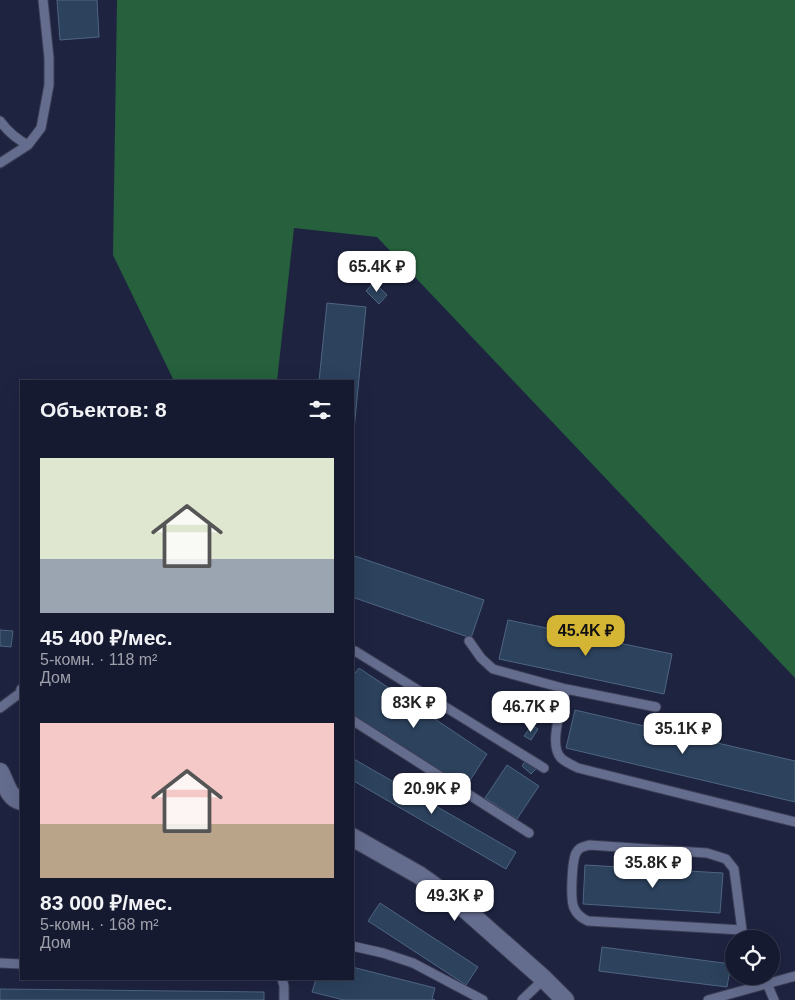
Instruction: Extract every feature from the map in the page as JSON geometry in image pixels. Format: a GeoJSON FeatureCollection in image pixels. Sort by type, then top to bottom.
{"type":"FeatureCollection","features":[{"type":"Feature","properties":{"kind":"street"},"geometry":{"type":"LineString","coordinates":[[0,772],[8,792],[15,799],[20,801]]}},
{"type":"Feature","properties":{"kind":"street"},"geometry":{"type":"LineString","coordinates":[[354,838],[419,875],[457,902],[565,1000]]}},
{"type":"Feature","properties":{"kind":"lane"},"geometry":{"type":"LineString","coordinates":[[0,162],[28,145],[41,128],[49,85],[49,58],[44,0]]}},
{"type":"Feature","properties":{"kind":"lane"},"geometry":{"type":"LineString","coordinates":[[0,121],[17,140],[28,145]]}},
{"type":"Feature","properties":{"kind":"lane"},"geometry":{"type":"LineString","coordinates":[[469,641],[481,658],[493,669],[566,689],[656,707]]}},
{"type":"Feature","properties":{"kind":"lane"},"geometry":{"type":"LineString","coordinates":[[354,651],[544,768]]}},
{"type":"Feature","properties":{"kind":"lane"},"geometry":{"type":"LineString","coordinates":[[566,689],[554,740],[555,750],[561,758],[578,768],[795,822]]}},
{"type":"Feature","properties":{"kind":"lane"},"geometry":{"type":"LineString","coordinates":[[0,708],[20,693]]}},
{"type":"Feature","properties":{"kind":"lane"},"geometry":{"type":"LineString","coordinates":[[354,721],[529,833]]}},
{"type":"Feature","properties":{"kind":"lane"},"geometry":{"type":"LineString","coordinates":[[589,845],[707,853],[726,859],[734,869],[744,934],[588,921],[579,917],[571,899],[575,854],[580,848],[589,845]]}},
{"type":"Feature","properties":{"kind":"lane"},"geometry":{"type":"LineString","coordinates":[[354,947],[414,963],[483,1000]]}},
{"type":"Feature","properties":{"kind":"lane"},"geometry":{"type":"LineString","coordinates":[[0,963],[20,964]]}},
{"type":"Feature","properties":{"kind":"lane"},"geometry":{"type":"LineString","coordinates":[[780,978],[795,976]]}},
{"type":"Feature","properties":{"kind":"lane"},"geometry":{"type":"LineString","coordinates":[[522,1000],[544,979]]}},
{"type":"Feature","properties":{"kind":"lane"},"geometry":{"type":"LineString","coordinates":[[282,980],[284,1000]]}},
{"type":"Feature","properties":{"kind":"lane"},"geometry":{"type":"LineString","coordinates":[[708,1000],[751,985]]}},
{"type":"Feature","properties":{"kind":"lane"},"geometry":{"type":"LineString","coordinates":[[767,985],[774,1000]]}},
{"type":"Feature","properties":{"kind":"green space"},"geometry":{"type":"Polygon","coordinates":[[[117,0],[795,0],[795,678],[377,237],[294,228],[277,380],[174,380],[113,255],[117,0]]]}},
{"type":"Feature","properties":{"kind":"building"},"geometry":{"type":"Polygon","coordinates":[[[57,0],[97,0],[99,37],[60,40],[57,0]]]}},
{"type":"Feature","properties":{"kind":"building"},"geometry":{"type":"Polygon","coordinates":[[[374,282],[387,295],[379,304],[366,291],[374,282]]]}},
{"type":"Feature","properties":{"kind":"building"},"geometry":{"type":"Polygon","coordinates":[[[327,303],[366,307],[354,430],[354,380],[319,380],[327,303]]]}},
{"type":"Feature","properties":{"kind":"building"},"geometry":{"type":"Polygon","coordinates":[[[354,556],[484,600],[471,638],[354,598],[354,556]]]}},
{"type":"Feature","properties":{"kind":"building"},"geometry":{"type":"Polygon","coordinates":[[[508,620],[672,654],[664,694],[499,659],[508,620]]]}},
{"type":"Feature","properties":{"kind":"building"},"geometry":{"type":"Polygon","coordinates":[[[0,630],[13,631],[11,647],[0,646],[0,630]]]}},
{"type":"Feature","properties":{"kind":"building"},"geometry":{"type":"Polygon","coordinates":[[[359,668],[487,754],[465,788],[354,715],[354,674],[359,668]]]}},
{"type":"Feature","properties":{"kind":"building"},"geometry":{"type":"Polygon","coordinates":[[[575,710],[795,761],[795,802],[566,748],[575,710]]]}},
{"type":"Feature","properties":{"kind":"building"},"geometry":{"type":"Polygon","coordinates":[[[532,725],[538,729],[531,740],[524,736],[532,725]]]}},
{"type":"Feature","properties":{"kind":"building"},"geometry":{"type":"Polygon","coordinates":[[[354,759],[516,852],[506,869],[354,781],[354,759]]]}},
{"type":"Feature","properties":{"kind":"building"},"geometry":{"type":"Polygon","coordinates":[[[526,760],[536,769],[531,774],[522,766],[526,760]]]}},
{"type":"Feature","properties":{"kind":"building"},"geometry":{"type":"Polygon","coordinates":[[[507,765],[539,786],[517,819],[485,798],[507,765]]]}},
{"type":"Feature","properties":{"kind":"building"},"geometry":{"type":"Polygon","coordinates":[[[585,865],[723,873],[720,913],[583,904],[585,865]]]}},
{"type":"Feature","properties":{"kind":"building"},"geometry":{"type":"Polygon","coordinates":[[[380,903],[478,967],[466,985],[368,921],[380,903]]]}},
{"type":"Feature","properties":{"kind":"building"},"geometry":{"type":"Polygon","coordinates":[[[602,947],[725,963],[725,985],[727,985],[727,987],[599,971],[602,947]]]}},
{"type":"Feature","properties":{"kind":"building"},"geometry":{"type":"Polygon","coordinates":[[[354,968],[435,988],[432,999],[435,1000],[344,1000],[312,992],[316,980],[354,980],[354,968]]]}},
{"type":"Feature","properties":{"kind":"building"},"geometry":{"type":"Polygon","coordinates":[[[0,989],[264,992],[264,1000],[0,1000],[0,989]]]}}]}
